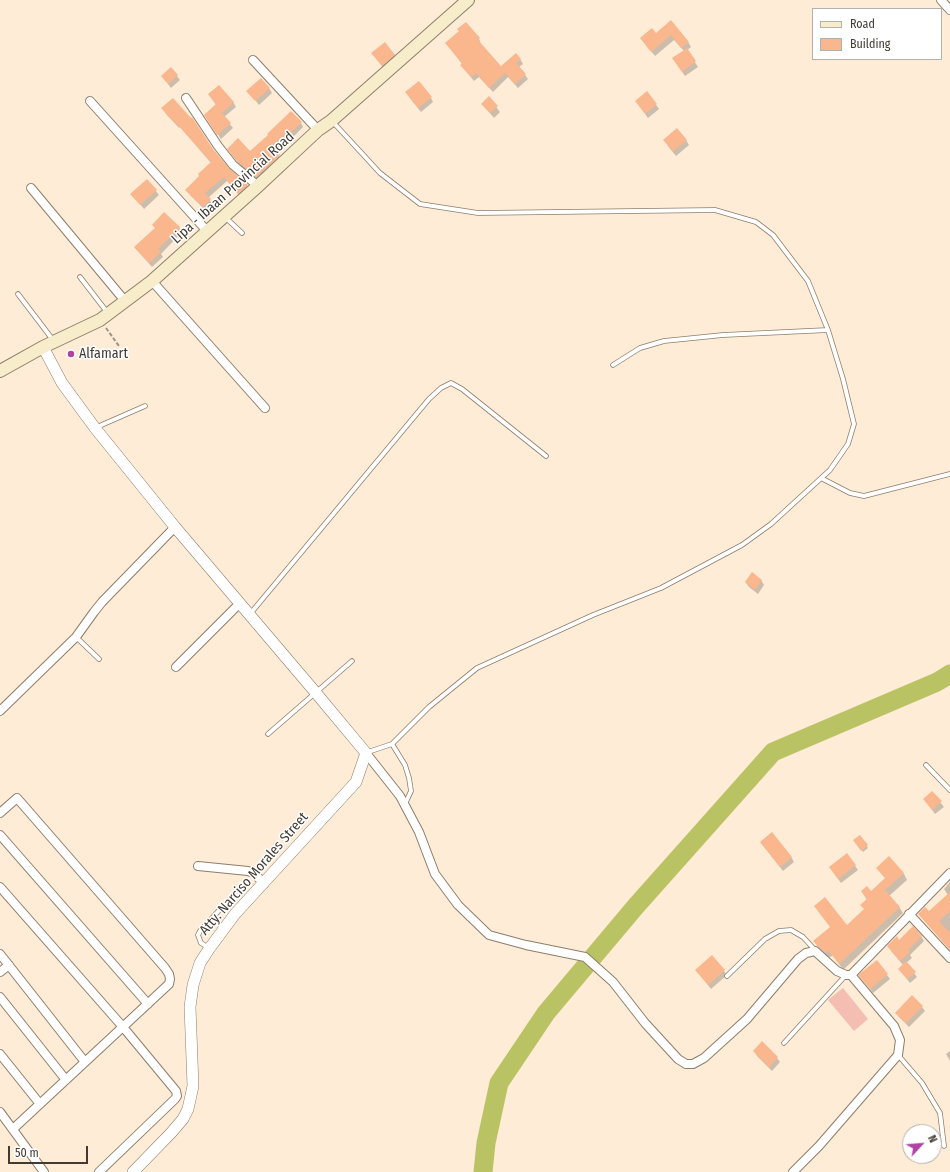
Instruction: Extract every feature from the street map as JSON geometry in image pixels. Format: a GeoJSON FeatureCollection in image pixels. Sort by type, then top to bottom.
{"type":"FeatureCollection","features":[{"type":"Feature","properties":{"kind":"main road","name":"Lipa - Ibaan Provincial Road"},"geometry":{"type":"LineString","coordinates":[[0,371],[49,344],[104,317],[152,281],[318,130],[331,121],[468,0]]}},
{"type":"Feature","properties":{"kind":"street"},"geometry":{"type":"LineString","coordinates":[[941,0],[950,10]]}},
{"type":"Feature","properties":{"kind":"street"},"geometry":{"type":"LineString","coordinates":[[253,60],[318,130]]}},
{"type":"Feature","properties":{"kind":"street"},"geometry":{"type":"LineString","coordinates":[[186,98],[218,146],[233,165],[258,186]]}},
{"type":"Feature","properties":{"kind":"street"},"geometry":{"type":"LineString","coordinates":[[90,101],[207,231]]}},
{"type":"Feature","properties":{"kind":"street"},"geometry":{"type":"LineString","coordinates":[[31,188],[125,301]]}},
{"type":"Feature","properties":{"kind":"street"},"geometry":{"type":"LineString","coordinates":[[152,281],[265,408]]}},
{"type":"Feature","properties":{"kind":"street"},"geometry":{"type":"LineString","coordinates":[[49,344],[62,383],[95,428],[175,527],[316,693],[400,796],[419,832],[436,874],[458,906],[489,935],[526,945],[586,957],[613,982],[645,1023],[678,1059],[686,1064],[693,1064],[704,1058],[747,1019],[798,959],[806,953],[815,951],[837,971],[849,975],[894,1026],[900,1040],[898,1055],[819,1146],[792,1172]]}},
{"type":"Feature","properties":{"kind":"street"},"geometry":{"type":"LineString","coordinates":[[0,711],[76,637],[102,602],[175,527]]}},
{"type":"Feature","properties":{"kind":"street"},"geometry":{"type":"LineString","coordinates":[[176,667],[240,603]]}},
{"type":"Feature","properties":{"kind":"street","name":"Atty. Narciso Morales Street"},"geometry":{"type":"LineString","coordinates":[[133,1172],[171,1133],[183,1119],[188,1109],[193,1086],[190,1007],[192,985],[200,963],[235,914],[356,782],[366,753]]}},
{"type":"Feature","properties":{"kind":"street"},"geometry":{"type":"LineString","coordinates":[[0,813],[17,798],[165,968],[170,978],[169,984],[14,1129]]}},
{"type":"Feature","properties":{"kind":"street"},"geometry":{"type":"LineString","coordinates":[[0,835],[148,1004]]}},
{"type":"Feature","properties":{"kind":"street"},"geometry":{"type":"LineString","coordinates":[[198,866],[248,871],[254,873],[264,884]]}},
{"type":"Feature","properties":{"kind":"street"},"geometry":{"type":"LineString","coordinates":[[849,975],[950,874]]}},
{"type":"Feature","properties":{"kind":"street"},"geometry":{"type":"LineString","coordinates":[[0,887],[123,1027],[174,1089],[177,1096],[99,1172]]}},
{"type":"Feature","properties":{"kind":"street"},"geometry":{"type":"LineString","coordinates":[[909,914],[950,958]]}},
{"type":"Feature","properties":{"kind":"street"},"geometry":{"type":"LineString","coordinates":[[0,954],[86,1062]]}},
{"type":"Feature","properties":{"kind":"street"},"geometry":{"type":"LineString","coordinates":[[0,972],[9,965]]}},
{"type":"Feature","properties":{"kind":"street"},"geometry":{"type":"LineString","coordinates":[[0,997],[66,1080]]}},
{"type":"Feature","properties":{"kind":"street"},"geometry":{"type":"LineString","coordinates":[[0,1054],[40,1104]]}},
{"type":"Feature","properties":{"kind":"street"},"geometry":{"type":"LineString","coordinates":[[0,1112],[14,1129],[44,1172]]}},
{"type":"Feature","properties":{"kind":"lane"},"geometry":{"type":"LineString","coordinates":[[331,121],[380,173],[420,204],[478,213],[715,210],[756,222],[773,235],[808,280],[828,330],[843,379],[854,424],[848,444],[830,470],[771,524],[742,545],[661,588],[593,615],[477,668],[429,707],[392,744],[366,753]]}},
{"type":"Feature","properties":{"kind":"lane"},"geometry":{"type":"LineString","coordinates":[[225,216],[242,233]]}},
{"type":"Feature","properties":{"kind":"lane"},"geometry":{"type":"LineString","coordinates":[[80,277],[104,317]]}},
{"type":"Feature","properties":{"kind":"lane"},"geometry":{"type":"LineString","coordinates":[[18,294],[49,344]]}},
{"type":"Feature","properties":{"kind":"lane"},"geometry":{"type":"LineString","coordinates":[[613,365],[640,348],[664,341],[738,334],[828,330]]}},
{"type":"Feature","properties":{"kind":"lane"},"geometry":{"type":"LineString","coordinates":[[250,615],[429,398],[441,388],[451,383],[462,389],[546,456]]}},
{"type":"Feature","properties":{"kind":"lane"},"geometry":{"type":"LineString","coordinates":[[95,428],[145,406]]}},
{"type":"Feature","properties":{"kind":"lane"},"geometry":{"type":"LineString","coordinates":[[821,478],[850,493],[864,496],[950,474]]}},
{"type":"Feature","properties":{"kind":"lane"},"geometry":{"type":"LineString","coordinates":[[76,637],[99,659]]}},
{"type":"Feature","properties":{"kind":"lane"},"geometry":{"type":"LineString","coordinates":[[268,734],[352,662]]}},
{"type":"Feature","properties":{"kind":"lane"},"geometry":{"type":"LineString","coordinates":[[392,744],[405,765],[409,778],[411,791],[404,805]]}},
{"type":"Feature","properties":{"kind":"lane"},"geometry":{"type":"LineString","coordinates":[[926,765],[950,790]]}},
{"type":"Feature","properties":{"kind":"lane"},"geometry":{"type":"LineString","coordinates":[[209,949],[201,943],[198,935],[224,906]]}},
{"type":"Feature","properties":{"kind":"lane"},"geometry":{"type":"LineString","coordinates":[[727,976],[765,939],[779,931],[791,930],[803,937],[815,951]]}},
{"type":"Feature","properties":{"kind":"lane"},"geometry":{"type":"LineString","coordinates":[[784,1043],[849,975]]}},
{"type":"Feature","properties":{"kind":"lane"},"geometry":{"type":"LineString","coordinates":[[898,1055],[922,1083],[940,1113],[944,1146]]}},
{"type":"Feature","properties":{"kind":"path"},"geometry":{"type":"LineString","coordinates":[[104,317],[120,346]]}},
{"type":"Feature","properties":{"kind":"shaded area"},"geometry":{"type":"Polygon","coordinates":[[[843,988],[868,1019],[854,1031],[828,1000],[843,988]]]}},
{"type":"Feature","properties":{"kind":"building"},"geometry":{"type":"Polygon","coordinates":[[[671,20],[689,42],[681,48],[671,35],[651,52],[640,38],[652,28],[656,33],[671,20]]]}},
{"type":"Feature","properties":{"kind":"building"},"geometry":{"type":"Polygon","coordinates":[[[466,22],[480,38],[478,40],[501,66],[516,53],[521,59],[516,63],[526,74],[515,84],[505,73],[489,88],[476,73],[471,77],[460,65],[462,63],[445,43],[459,31],[457,29],[466,22]]]}},
{"type":"Feature","properties":{"kind":"building"},"geometry":{"type":"Polygon","coordinates":[[[385,42],[395,55],[382,66],[371,53],[385,42]]]}},
{"type":"Feature","properties":{"kind":"building"},"geometry":{"type":"Polygon","coordinates":[[[687,48],[696,61],[682,72],[672,58],[687,48]]]}},
{"type":"Feature","properties":{"kind":"building"},"geometry":{"type":"Polygon","coordinates":[[[171,67],[178,75],[168,84],[161,76],[171,67]]]}},
{"type":"Feature","properties":{"kind":"building"},"geometry":{"type":"Polygon","coordinates":[[[261,78],[270,88],[255,101],[246,91],[261,78]]]}},
{"type":"Feature","properties":{"kind":"building"},"geometry":{"type":"Polygon","coordinates":[[[419,81],[432,97],[418,108],[405,92],[419,81]]]}},
{"type":"Feature","properties":{"kind":"building"},"geometry":{"type":"Polygon","coordinates":[[[219,85],[234,102],[222,113],[231,123],[217,135],[204,115],[216,104],[208,94],[219,85]]]}},
{"type":"Feature","properties":{"kind":"building"},"geometry":{"type":"Polygon","coordinates":[[[647,91],[657,104],[645,114],[635,101],[647,91]]]}},
{"type":"Feature","properties":{"kind":"building"},"geometry":{"type":"Polygon","coordinates":[[[489,96],[498,106],[490,113],[481,104],[489,96]]]}},
{"type":"Feature","properties":{"kind":"building"},"geometry":{"type":"Polygon","coordinates":[[[173,98],[191,118],[192,117],[213,149],[229,168],[248,185],[238,194],[224,177],[205,193],[211,199],[203,207],[185,190],[199,176],[198,174],[211,162],[161,108],[173,98]]]}},
{"type":"Feature","properties":{"kind":"building"},"geometry":{"type":"Polygon","coordinates":[[[291,111],[302,122],[289,134],[287,132],[272,145],[280,155],[256,177],[237,161],[227,149],[238,138],[250,151],[291,111]]]}},
{"type":"Feature","properties":{"kind":"building"},"geometry":{"type":"Polygon","coordinates":[[[677,128],[687,140],[673,151],[663,140],[677,128]]]}},
{"type":"Feature","properties":{"kind":"building"},"geometry":{"type":"Polygon","coordinates":[[[147,179],[157,190],[140,205],[130,194],[147,179]]]}},
{"type":"Feature","properties":{"kind":"building"},"geometry":{"type":"Polygon","coordinates":[[[164,212],[180,227],[158,249],[161,252],[149,263],[134,247],[155,228],[152,225],[164,212]]]}},
{"type":"Feature","properties":{"kind":"building"},"geometry":{"type":"Polygon","coordinates":[[[752,572],[762,580],[755,590],[745,582],[752,572]]]}},
{"type":"Feature","properties":{"kind":"building"},"geometry":{"type":"Polygon","coordinates":[[[932,791],[942,801],[932,810],[923,799],[932,791]]]}},
{"type":"Feature","properties":{"kind":"building"},"geometry":{"type":"Polygon","coordinates":[[[772,832],[792,857],[780,867],[760,842],[772,832]]]}},
{"type":"Feature","properties":{"kind":"building"},"geometry":{"type":"Polygon","coordinates":[[[860,835],[868,845],[861,851],[853,840],[860,835]]]}},
{"type":"Feature","properties":{"kind":"building"},"geometry":{"type":"Polygon","coordinates":[[[847,853],[856,865],[838,879],[829,867],[847,853]]]}},
{"type":"Feature","properties":{"kind":"building"},"geometry":{"type":"Polygon","coordinates":[[[889,856],[904,873],[885,890],[900,907],[839,964],[828,950],[825,953],[813,941],[830,927],[814,906],[825,897],[847,925],[864,909],[860,905],[867,899],[861,891],[867,886],[871,891],[885,878],[876,868],[889,856]]]}},
{"type":"Feature","properties":{"kind":"building"},"geometry":{"type":"Polygon","coordinates":[[[950,892],[950,911],[939,921],[950,933],[950,950],[918,914],[925,907],[929,911],[950,892]]]}},
{"type":"Feature","properties":{"kind":"building"},"geometry":{"type":"Polygon","coordinates":[[[913,926],[922,936],[908,950],[910,952],[900,961],[887,946],[897,936],[899,940],[913,926]]]}},
{"type":"Feature","properties":{"kind":"building"},"geometry":{"type":"Polygon","coordinates":[[[712,955],[725,970],[708,985],[695,970],[712,955]]]}},
{"type":"Feature","properties":{"kind":"building"},"geometry":{"type":"Polygon","coordinates":[[[877,960],[888,974],[870,989],[858,975],[877,960]]]}},
{"type":"Feature","properties":{"kind":"building"},"geometry":{"type":"Polygon","coordinates":[[[906,961],[916,972],[907,979],[898,969],[906,961]]]}},
{"type":"Feature","properties":{"kind":"building"},"geometry":{"type":"Polygon","coordinates":[[[912,995],[923,1006],[906,1023],[895,1013],[912,995]]]}},
{"type":"Feature","properties":{"kind":"building"},"geometry":{"type":"Polygon","coordinates":[[[762,1041],[778,1057],[769,1067],[753,1051],[762,1041]]]}},
{"type":"Feature","properties":{"kind":"waterway"},"geometry":{"type":"LineString","coordinates":[[483,1172],[486,1143],[499,1083],[546,1013],[636,906],[773,752],[937,682],[950,674]]}},
{"type":"Feature","properties":{"kind":"place","name":"Alfamart"},"geometry":{"type":"Point","coordinates":[71,354]}}]}
